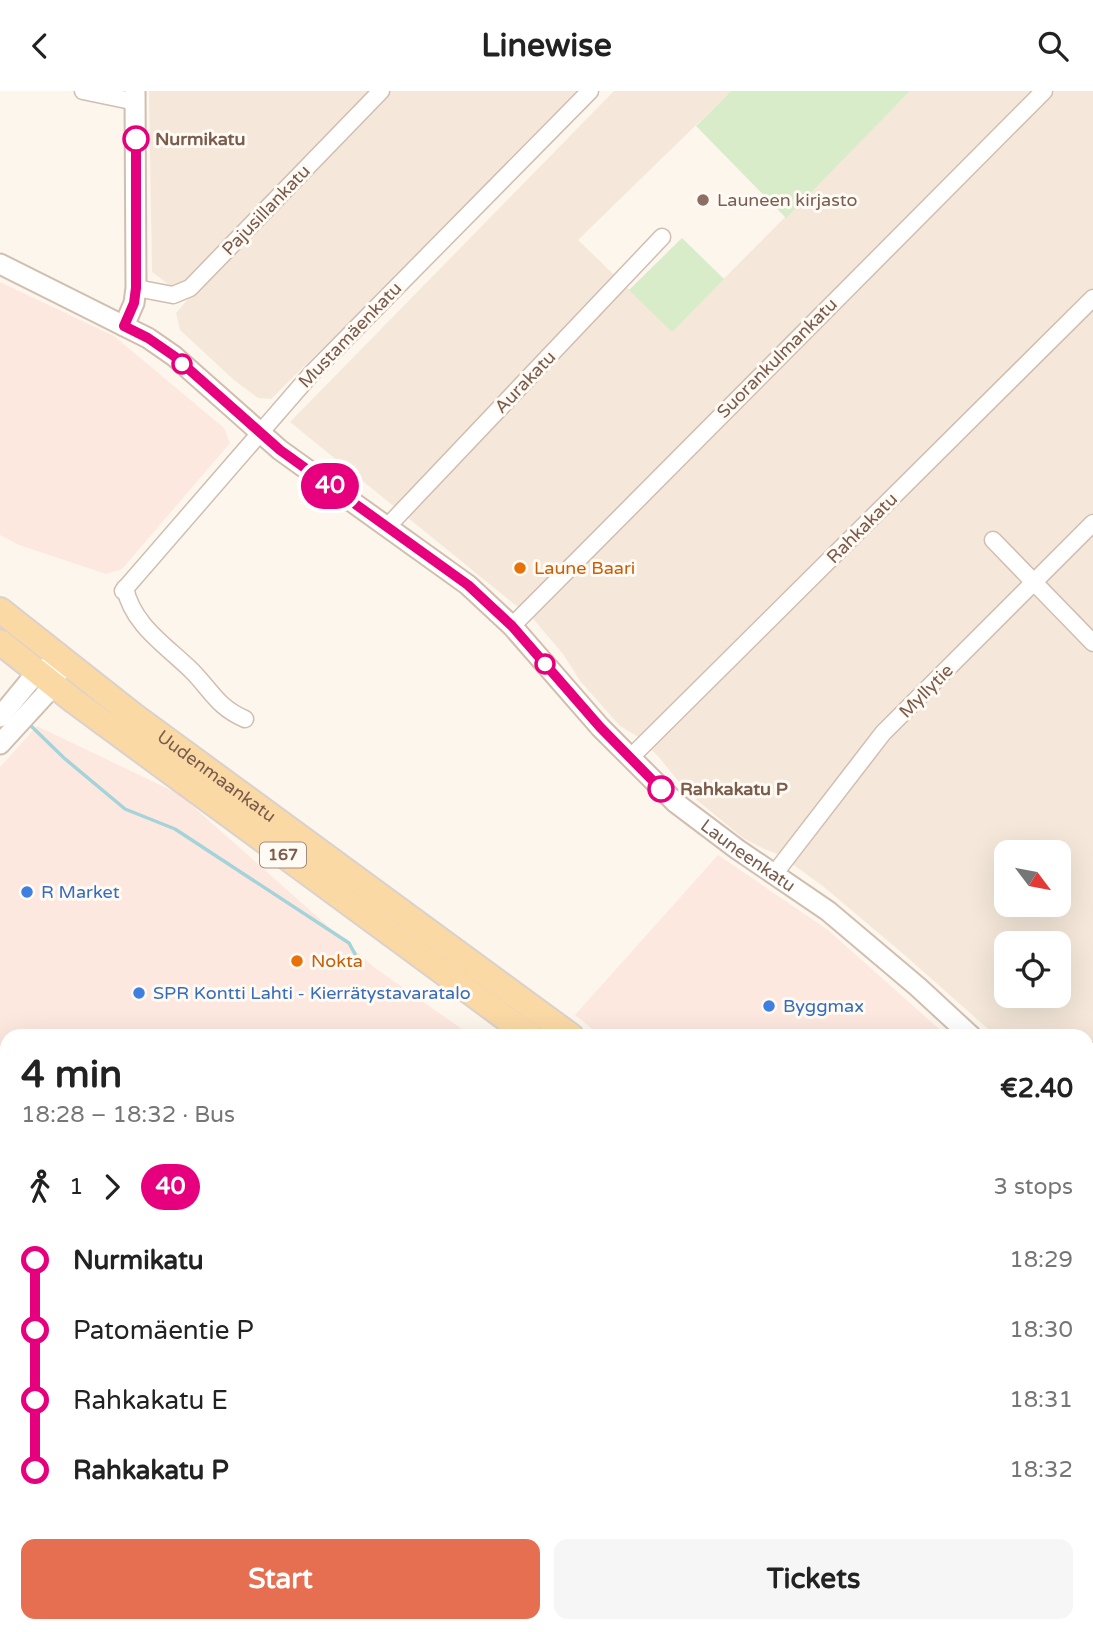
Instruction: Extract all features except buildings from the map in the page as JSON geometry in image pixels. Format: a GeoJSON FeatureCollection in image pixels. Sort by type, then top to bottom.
{"type":"FeatureCollection","features":[{"type":"Feature","properties":{"kind":"main road","name":"Uudenmaankatu"},"geometry":{"type":"LineString","coordinates":[[0,610],[202,767],[561,1029]]}},
{"type":"Feature","properties":{"kind":"main road","name":"Uudenmaankatu"},"geometry":{"type":"LineString","coordinates":[[0,642],[39,685],[520,1029]]}},
{"type":"Feature","properties":{"kind":"street"},"geometry":{"type":"LineString","coordinates":[[83,91],[135,97],[136,288],[134,303],[124,326]]}},
{"type":"Feature","properties":{"kind":"street","name":"Pajusillankatu"},"geometry":{"type":"LineString","coordinates":[[136,288],[173,295],[190,288],[381,91]]}},
{"type":"Feature","properties":{"kind":"street","name":"Mustamäenkatu"},"geometry":{"type":"LineString","coordinates":[[245,719],[227,711],[193,673],[145,627],[129,604],[124,589],[331,353],[590,91]]}},
{"type":"Feature","properties":{"kind":"street","name":"Suorankulmankatu"},"geometry":{"type":"LineString","coordinates":[[512,626],[1044,91]]}},
{"type":"Feature","properties":{"kind":"street","name":"Aurakatu"},"geometry":{"type":"LineString","coordinates":[[388,526],[662,237]]}},
{"type":"Feature","properties":{"kind":"street","name":"Launeenkatu"},"geometry":{"type":"LineString","coordinates":[[0,264],[148,338],[174,356],[305,469],[468,585],[512,626],[630,758],[676,803],[737,849],[828,911],[963,1029]]}},
{"type":"Feature","properties":{"kind":"street","name":"Rahkakatu"},"geometry":{"type":"LineString","coordinates":[[630,758],[1093,297]]}},
{"type":"Feature","properties":{"kind":"street","name":"Myllytie"},"geometry":{"type":"LineString","coordinates":[[775,873],[883,733],[1093,523]]}},
{"type":"Feature","properties":{"kind":"street"},"geometry":{"type":"LineString","coordinates":[[993,540],[1093,643]]}},
{"type":"Feature","properties":{"kind":"street"},"geometry":{"type":"LineString","coordinates":[[2,742],[39,685],[61,660]]}},
{"type":"Feature","properties":{"kind":"street"},"geometry":{"type":"LineString","coordinates":[[0,717],[39,685]]}},
{"type":"Feature","properties":{"kind":"shaded area"},"geometry":{"type":"Polygon","coordinates":[[[149,91],[584,91],[271,399],[258,398],[234,380],[180,330],[176,313],[188,299],[152,272],[149,91]]]}},
{"type":"Feature","properties":{"kind":"shaded area"},"geometry":{"type":"Polygon","coordinates":[[[614,91],[731,91],[578,240],[672,331],[910,91],[1093,91],[1093,1029],[988,1029],[824,887],[780,855],[743,838],[687,792],[658,756],[637,736],[620,726],[580,681],[563,654],[535,621],[290,422],[614,91]]]}},
{"type":"Feature","properties":{"kind":"shaded area"},"geometry":{"type":"Polygon","coordinates":[[[0,282],[114,336],[224,428],[230,443],[122,569],[106,574],[19,545],[0,535],[0,282]]]}},
{"type":"Feature","properties":{"kind":"shaded area"},"geometry":{"type":"Polygon","coordinates":[[[37,726],[179,794],[375,968],[462,1029],[0,1029],[0,767],[37,726]]]}},
{"type":"Feature","properties":{"kind":"shaded area"},"geometry":{"type":"Polygon","coordinates":[[[718,855],[828,930],[939,1029],[592,1029],[575,1015],[718,855]]]}},
{"type":"Feature","properties":{"kind":"green space"},"geometry":{"type":"Polygon","coordinates":[[[731,91],[910,91],[786,218],[696,126],[731,91]]]}},
{"type":"Feature","properties":{"kind":"green space"},"geometry":{"type":"Polygon","coordinates":[[[682,238],[724,279],[672,332],[629,290],[682,238]]]}},
{"type":"Feature","properties":{"kind":"waterway"},"geometry":{"type":"LineString","coordinates":[[28,723],[64,758],[125,809],[175,829],[349,943],[355,954]]}},
{"type":"Feature","properties":{"kind":"bus line","name":"40"},"geometry":{"type":"LineString","coordinates":[[136,139],[136,288],[134,303],[124,326],[174,356],[280,450],[468,585],[512,626],[600,727],[661,789]]}},
{"type":"Feature","properties":{"kind":"place","name":"Nurmikatu"},"geometry":{"type":"Point","coordinates":[136,139]}},
{"type":"Feature","properties":{"kind":"place","name":"Launeen kirjasto"},"geometry":{"type":"Point","coordinates":[703,200]}},
{"type":"Feature","properties":{"kind":"place","name":"Laune Baari"},"geometry":{"type":"Point","coordinates":[520,568]}},
{"type":"Feature","properties":{"kind":"place","name":"Rahkakatu P"},"geometry":{"type":"Point","coordinates":[661,789]}},
{"type":"Feature","properties":{"kind":"place","name":"R Market"},"geometry":{"type":"Point","coordinates":[27,892]}},
{"type":"Feature","properties":{"kind":"place","name":"Nokta"},"geometry":{"type":"Point","coordinates":[297,961]}},
{"type":"Feature","properties":{"kind":"place","name":"SPR Kontti Lahti - Kierrätystavaratalo"},"geometry":{"type":"Point","coordinates":[139,993]}},
{"type":"Feature","properties":{"kind":"place","name":"Byggmax"},"geometry":{"type":"Point","coordinates":[769,1006]}}]}
